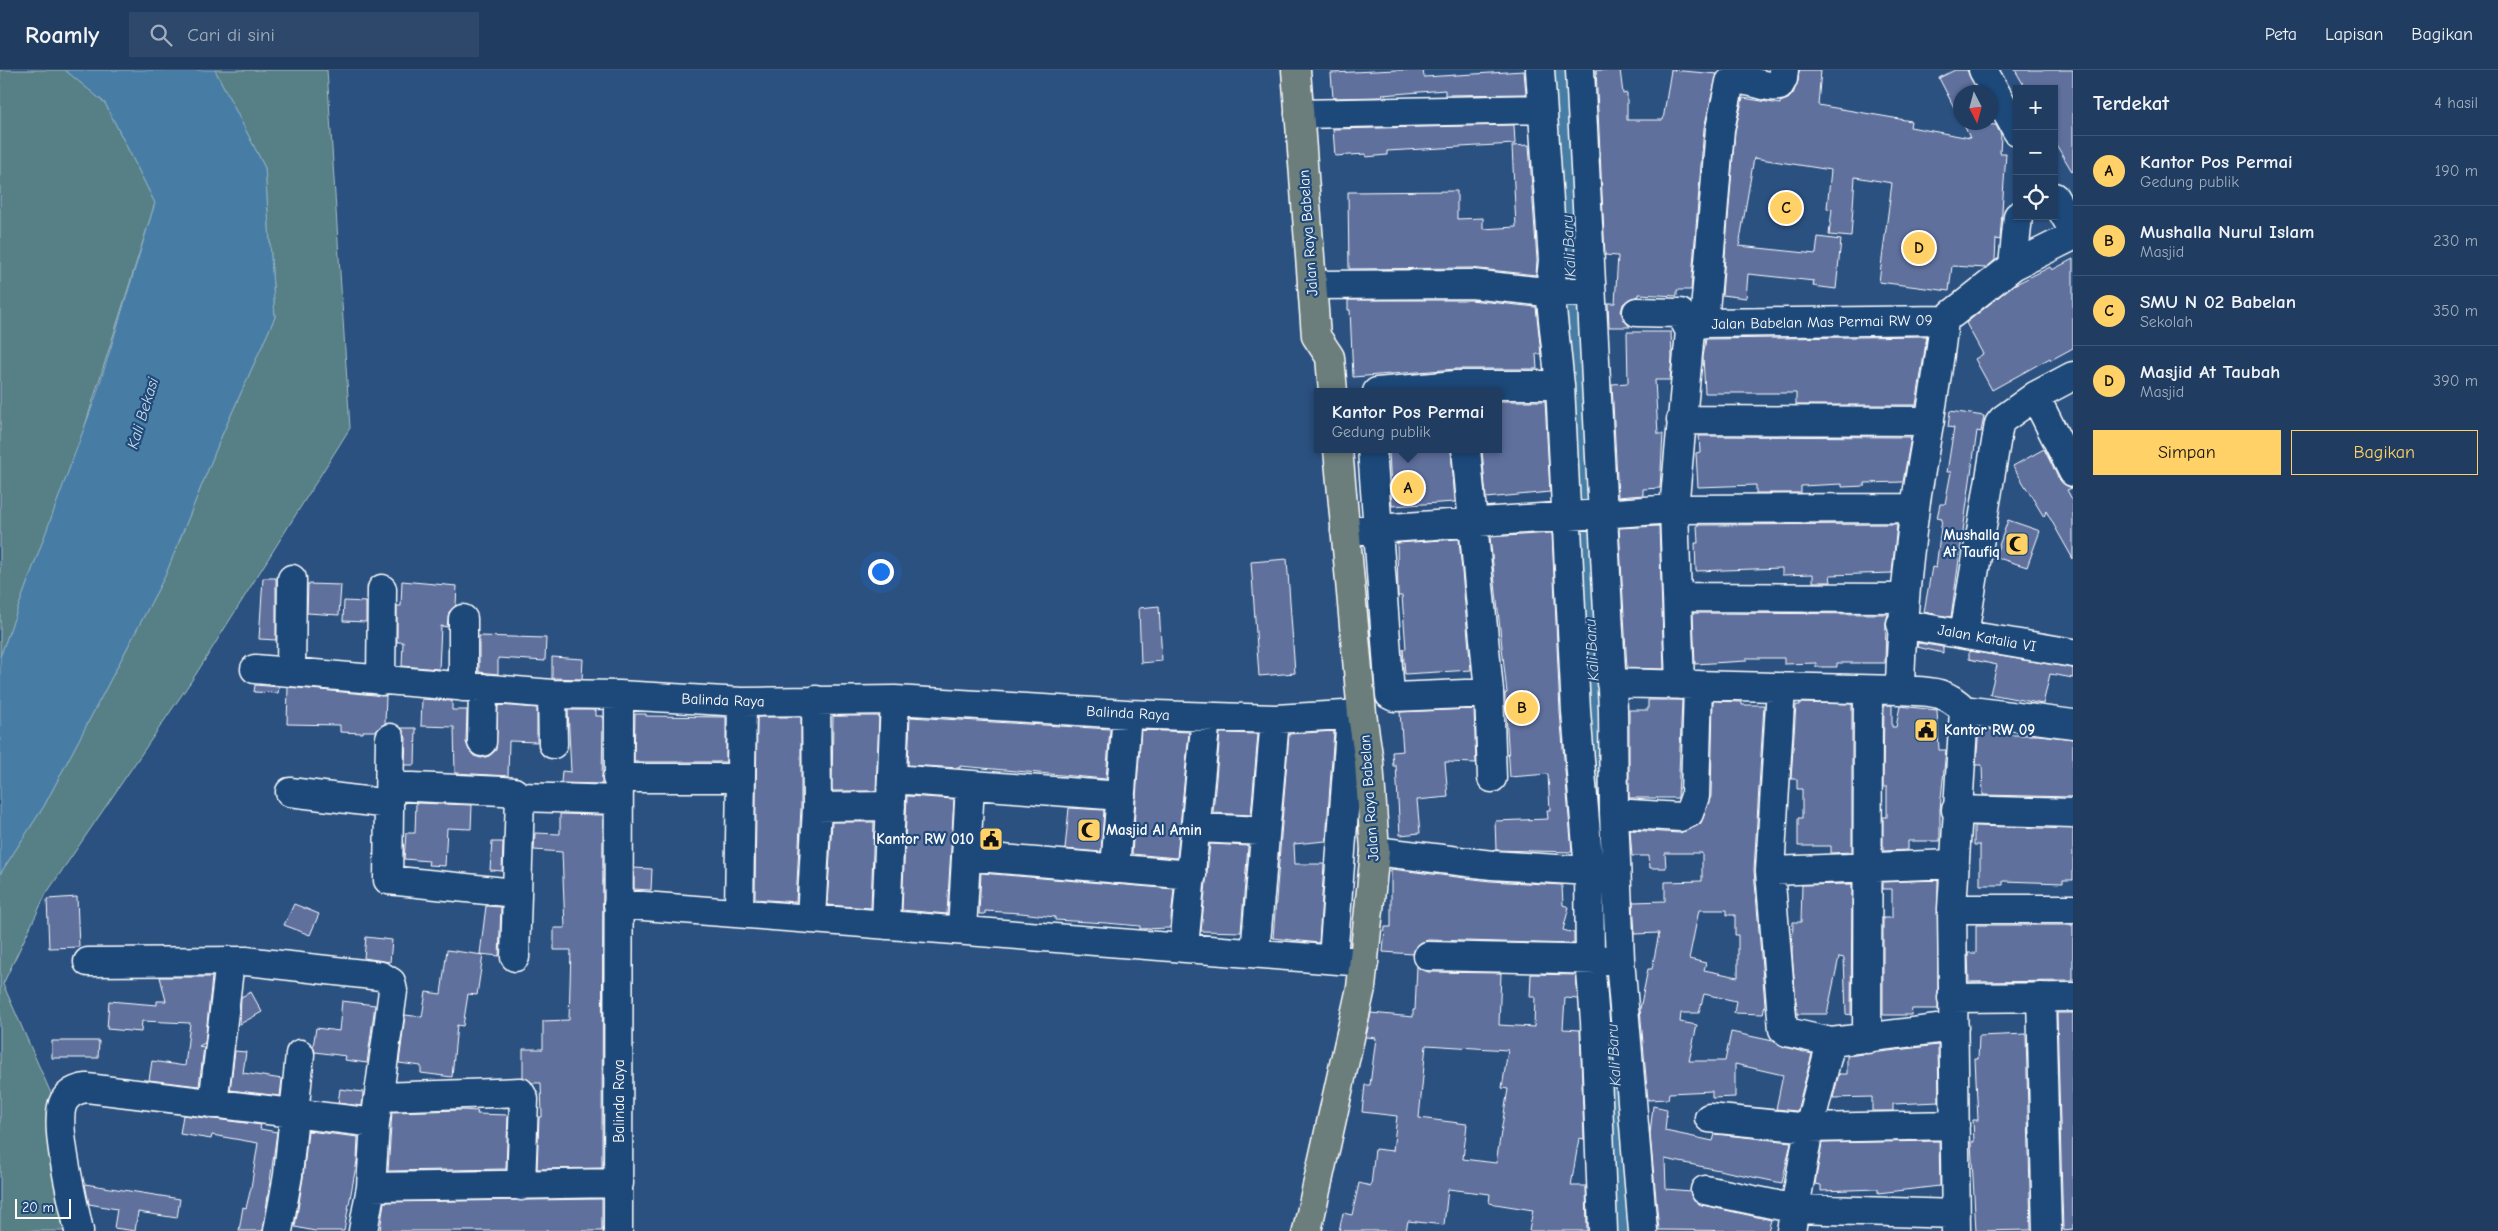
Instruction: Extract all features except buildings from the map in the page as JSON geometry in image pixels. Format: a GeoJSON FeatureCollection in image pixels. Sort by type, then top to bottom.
{"type":"FeatureCollection","features":[{"type":"Feature","properties":{"kind":"main road","name":"Jalan Raya Babelan"},"geometry":{"type":"LineString","coordinates":[[1296,70],[1316,336],[1330,357],[1333,388]]}},
{"type":"Feature","properties":{"kind":"main road","name":"Jalan Raya Babelan"},"geometry":{"type":"LineString","coordinates":[[1307,1231],[1360,988],[1375,851],[1369,762],[1357,715],[1338,453]]}},
{"type":"Feature","properties":{"kind":"street"},"geometry":{"type":"LineString","coordinates":[[1540,70],[1553,260],[1552,292],[1560,385],[1584,514],[1599,705],[1589,871],[1606,960],[1617,1103],[1643,1231]]}},
{"type":"Feature","properties":{"kind":"street"},"geometry":{"type":"LineString","coordinates":[[1580,70],[1587,292],[1584,514],[1599,705],[1614,813],[1606,960]]}},
{"type":"Feature","properties":{"kind":"street"},"geometry":{"type":"LineString","coordinates":[[1697,327],[1720,129],[1730,82],[1738,80],[1768,86],[1779,86],[1783,79],[1784,70]]}},
{"type":"Feature","properties":{"kind":"street"},"geometry":{"type":"LineString","coordinates":[[1983,70],[2016,130]]}},
{"type":"Feature","properties":{"kind":"street"},"geometry":{"type":"LineString","coordinates":[[1299,114],[1542,109]]}},
{"type":"Feature","properties":{"kind":"street"},"geometry":{"type":"LineString","coordinates":[[2058,204],[2073,230]]}},
{"type":"Feature","properties":{"kind":"street"},"geometry":{"type":"LineString","coordinates":[[2013,266],[2018,220]]}},
{"type":"Feature","properties":{"kind":"street"},"geometry":{"type":"LineString","coordinates":[[1952,314],[2013,266],[2073,236]]}},
{"type":"Feature","properties":{"kind":"street"},"geometry":{"type":"LineString","coordinates":[[1312,285],[1471,284],[1552,292],[1587,292]]}},
{"type":"Feature","properties":{"kind":"street"},"geometry":{"type":"LineString","coordinates":[[1637,312],[1680,313],[1697,327]]}},
{"type":"Feature","properties":{"kind":"street","name":"Jalan Babelan Mas Permai RW 09"},"geometry":{"type":"LineString","coordinates":[[1614,813],[1680,816],[1689,813],[1695,796],[1689,685],[1677,597],[1674,509],[1681,420],[1697,327],[1944,320],[1930,421],[1915,508],[1903,611],[1900,690]]}},
{"type":"Feature","properties":{"kind":"street"},"geometry":{"type":"LineString","coordinates":[[1964,634],[1997,431],[2002,419],[2034,396],[2073,376]]}},
{"type":"Feature","properties":{"kind":"street"},"geometry":{"type":"LineString","coordinates":[[1486,388],[1560,385]]}},
{"type":"Feature","properties":{"kind":"street"},"geometry":{"type":"LineString","coordinates":[[2034,396],[2073,472]]}},
{"type":"Feature","properties":{"kind":"street"},"geometry":{"type":"LineString","coordinates":[[1681,420],[1930,421]]}},
{"type":"Feature","properties":{"kind":"street"},"geometry":{"type":"LineString","coordinates":[[1372,453],[1390,695],[1394,697],[1488,693]]}},
{"type":"Feature","properties":{"kind":"street"},"geometry":{"type":"LineString","coordinates":[[1466,453],[1488,693],[1492,778]]}},
{"type":"Feature","properties":{"kind":"street"},"geometry":{"type":"LineString","coordinates":[[1345,531],[1474,524],[1584,514],[1674,509],[1915,508]]}},
{"type":"Feature","properties":{"kind":"street"},"geometry":{"type":"LineString","coordinates":[[291,672],[292,579]]}},
{"type":"Feature","properties":{"kind":"street"},"geometry":{"type":"LineString","coordinates":[[381,680],[382,589]]}},
{"type":"Feature","properties":{"kind":"street"},"geometry":{"type":"LineString","coordinates":[[1677,597],[1903,611]]}},
{"type":"Feature","properties":{"kind":"street","name":"Jalan Katalia VI"},"geometry":{"type":"LineString","coordinates":[[1903,611],[1964,634],[2073,653]]}},
{"type":"Feature","properties":{"kind":"street"},"geometry":{"type":"LineString","coordinates":[[463,619],[482,742]]}},
{"type":"Feature","properties":{"kind":"street"},"geometry":{"type":"LineString","coordinates":[[255,669],[552,694],[619,696]]}},
{"type":"Feature","properties":{"kind":"street"},"geometry":{"type":"LineString","coordinates":[[1599,705],[1689,685],[1900,690],[1944,694],[1952,698],[1964,710],[2073,724]]}},
{"type":"Feature","properties":{"kind":"street"},"geometry":{"type":"LineString","coordinates":[[1781,687],[1770,871],[1782,1027],[1787,1032],[1831,1042],[1954,1027]]}},
{"type":"Feature","properties":{"kind":"street"},"geometry":{"type":"LineString","coordinates":[[1867,1039],[1868,690]]}},
{"type":"Feature","properties":{"kind":"street"},"geometry":{"type":"LineString","coordinates":[[552,694],[553,744]]}},
{"type":"Feature","properties":{"kind":"street","name":"Balinda Raya"},"geometry":{"type":"LineString","coordinates":[[618,1231],[619,696],[742,702],[895,700],[1127,714],[1275,719],[1357,715]]}},
{"type":"Feature","properties":{"kind":"street"},"geometry":{"type":"LineString","coordinates":[[810,919],[817,807],[816,700]]}},
{"type":"Feature","properties":{"kind":"street"},"geometry":{"type":"LineString","coordinates":[[886,925],[895,700]]}},
{"type":"Feature","properties":{"kind":"street"},"geometry":{"type":"LineString","coordinates":[[739,913],[742,702]]}},
{"type":"Feature","properties":{"kind":"street"},"geometry":{"type":"LineString","coordinates":[[1705,1190],[1794,1220],[1956,1222],[1952,909],[1956,810],[1964,710]]}},
{"type":"Feature","properties":{"kind":"street"},"geometry":{"type":"LineString","coordinates":[[1115,869],[1127,714]]}},
{"type":"Feature","properties":{"kind":"street"},"geometry":{"type":"LineString","coordinates":[[1333,959],[1357,715]]}},
{"type":"Feature","properties":{"kind":"street"},"geometry":{"type":"LineString","coordinates":[[1184,947],[1206,717]]}},
{"type":"Feature","properties":{"kind":"street"},"geometry":{"type":"LineString","coordinates":[[1255,953],[1275,719]]}},
{"type":"Feature","properties":{"kind":"street"},"geometry":{"type":"LineString","coordinates":[[390,738],[388,880],[516,893]]}},
{"type":"Feature","properties":{"kind":"street"},"geometry":{"type":"LineString","coordinates":[[290,792],[389,795],[503,791],[514,792],[520,797],[741,778]]}},
{"type":"Feature","properties":{"kind":"street"},"geometry":{"type":"LineString","coordinates":[[892,779],[1121,796]]}},
{"type":"Feature","properties":{"kind":"street"},"geometry":{"type":"LineString","coordinates":[[962,930],[970,785]]}},
{"type":"Feature","properties":{"kind":"street"},"geometry":{"type":"LineString","coordinates":[[515,957],[520,797]]}},
{"type":"Feature","properties":{"kind":"street"},"geometry":{"type":"LineString","coordinates":[[817,807],[891,806]]}},
{"type":"Feature","properties":{"kind":"street"},"geometry":{"type":"LineString","coordinates":[[1956,810],[2073,813]]}},
{"type":"Feature","properties":{"kind":"street"},"geometry":{"type":"LineString","coordinates":[[1196,828],[1265,831]]}},
{"type":"Feature","properties":{"kind":"street"},"geometry":{"type":"LineString","coordinates":[[1375,851],[1492,865],[1589,871]]}},
{"type":"Feature","properties":{"kind":"street"},"geometry":{"type":"LineString","coordinates":[[966,856],[1192,875]]}},
{"type":"Feature","properties":{"kind":"street"},"geometry":{"type":"LineString","coordinates":[[1770,871],[1953,864]]}},
{"type":"Feature","properties":{"kind":"street"},"geometry":{"type":"LineString","coordinates":[[618,904],[1364,962]]}},
{"type":"Feature","properties":{"kind":"street"},"geometry":{"type":"LineString","coordinates":[[1952,909],[2073,909]]}},
{"type":"Feature","properties":{"kind":"street"},"geometry":{"type":"LineString","coordinates":[[1428,956],[1606,960]]}},
{"type":"Feature","properties":{"kind":"street"},"geometry":{"type":"LineString","coordinates":[[213,1104],[230,961]]}},
{"type":"Feature","properties":{"kind":"street"},"geometry":{"type":"LineString","coordinates":[[88,962],[246,961],[381,976],[391,982],[393,991],[375,1123],[371,1187],[363,1231]]}},
{"type":"Feature","properties":{"kind":"street"},"geometry":{"type":"LineString","coordinates":[[2041,997],[2047,1231]]}},
{"type":"Feature","properties":{"kind":"street"},"geometry":{"type":"LineString","coordinates":[[1952,998],[2073,997]]}},
{"type":"Feature","properties":{"kind":"street"},"geometry":{"type":"LineString","coordinates":[[1794,1220],[1809,1128],[1831,1042]]}},
{"type":"Feature","properties":{"kind":"street"},"geometry":{"type":"LineString","coordinates":[[278,1231],[288,1175],[300,1054]]}},
{"type":"Feature","properties":{"kind":"street"},"geometry":{"type":"LineString","coordinates":[[79,1231],[60,1124],[64,1102],[69,1095],[78,1089],[87,1088],[375,1123]]}},
{"type":"Feature","properties":{"kind":"street"},"geometry":{"type":"LineString","coordinates":[[380,1097],[520,1092],[524,1099],[520,1186]]}},
{"type":"Feature","properties":{"kind":"street"},"geometry":{"type":"LineString","coordinates":[[1603,1231],[1617,1103]]}},
{"type":"Feature","properties":{"kind":"street"},"geometry":{"type":"LineString","coordinates":[[1709,1118],[1809,1128],[1954,1125]]}},
{"type":"Feature","properties":{"kind":"street"},"geometry":{"type":"LineString","coordinates":[[371,1187],[619,1183]]}},
{"type":"Feature","properties":{"kind":"green space"},"geometry":{"type":"Polygon","coordinates":[[[0,70],[65,70],[105,103],[155,203],[83,432],[0,657],[0,70]]]}},
{"type":"Feature","properties":{"kind":"green space"},"geometry":{"type":"Polygon","coordinates":[[[215,70],[327,70],[350,428],[196,674],[46,894],[3,984],[60,1114],[80,1231],[0,1231],[0,874],[44,806],[165,576],[222,435],[275,317],[265,168],[215,70]]]}},
{"type":"Feature","properties":{"kind":"water","name":"Kali Bekasi"},"geometry":{"type":"Polygon","coordinates":[[[65,70],[215,70],[265,168],[275,317],[222,435],[165,576],[44,806],[0,874],[0,657],[96,396],[155,203],[105,103],[65,70]]]}},
{"type":"Feature","properties":{"kind":"waterway","name":"Kali Baru"},"geometry":{"type":"LineString","coordinates":[[1558,70],[1603,848]]}},
{"type":"Feature","properties":{"kind":"waterway","name":"Kali Baru"},"geometry":{"type":"LineString","coordinates":[[1610,986],[1621,1231]]}},
{"type":"Feature","properties":{"kind":"place","name":"SMU N 02 Babelan"},"geometry":{"type":"Point","coordinates":[1786,208]}},
{"type":"Feature","properties":{"kind":"place","name":"Masjid At Taubah"},"geometry":{"type":"Point","coordinates":[1919,248]}},
{"type":"Feature","properties":{"kind":"place","name":"Kantor Pos Permai"},"geometry":{"type":"Point","coordinates":[1408,488]}},
{"type":"Feature","properties":{"kind":"place","name":"Mushalla At Taufiq"},"geometry":{"type":"Point","coordinates":[2017,544]}},
{"type":"Feature","properties":{"kind":"place","name":"Mushalla Nurul Islam"},"geometry":{"type":"Point","coordinates":[1522,708]}},
{"type":"Feature","properties":{"kind":"place","name":"Kantor RW 09"},"geometry":{"type":"Point","coordinates":[1926,730]}},
{"type":"Feature","properties":{"kind":"place","name":"Masjid Al Amin"},"geometry":{"type":"Point","coordinates":[1089,830]}},
{"type":"Feature","properties":{"kind":"place","name":"Kantor RW 010"},"geometry":{"type":"Point","coordinates":[991,839]}}]}
